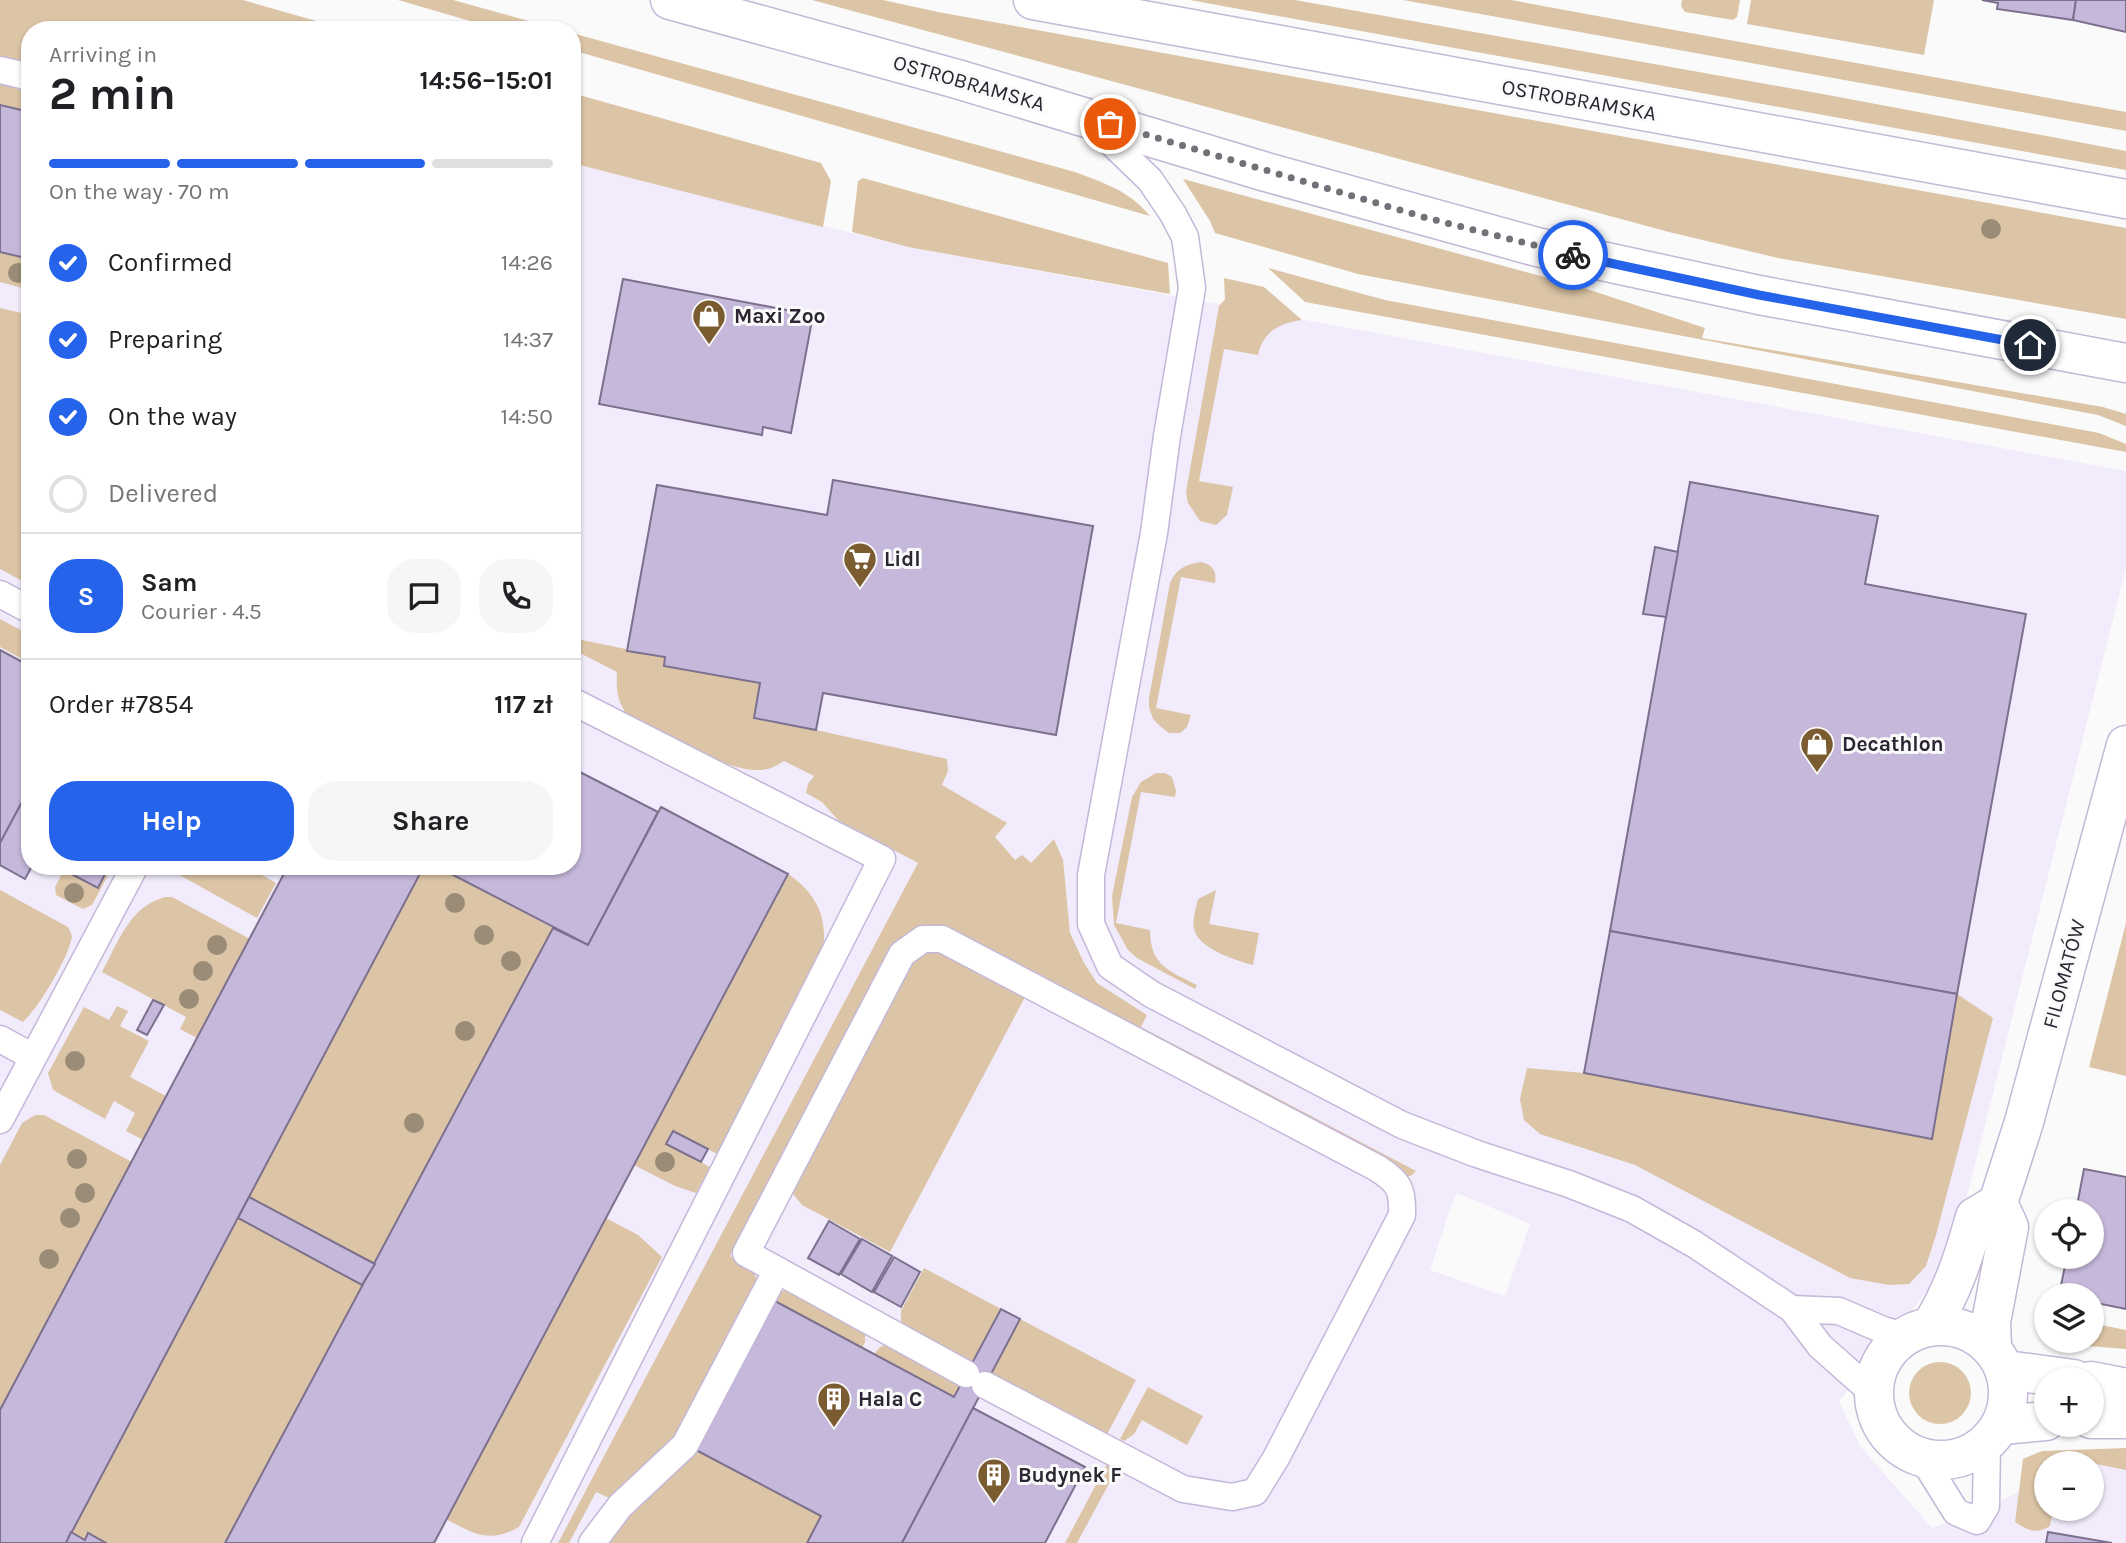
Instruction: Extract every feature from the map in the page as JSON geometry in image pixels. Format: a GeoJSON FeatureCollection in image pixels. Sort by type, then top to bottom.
{"type":"FeatureCollection","features":[{"type":"Feature","properties":{"kind":"main road","name":"OSTROBRAMSKA"},"geometry":{"type":"LineString","coordinates":[[670,0],[957,79],[1280,176],[1537,247],[1759,295],[2126,363]]}},
{"type":"Feature","properties":{"kind":"main road","name":"OSTROBRAMSKA"},"geometry":{"type":"LineString","coordinates":[[1033,0],[2126,199]]}},
{"type":"Feature","properties":{"kind":"main road","name":"FILOMATÓW"},"geometry":{"type":"LineString","coordinates":[[1998,1203],[2024,1122],[2126,745]]}},
{"type":"Feature","properties":{"kind":"main road"},"geometry":{"type":"LineString","coordinates":[[1998,1203],[2009,1227],[1991,1322],[2009,1389],[2007,1407],[1994,1434],[1974,1453],[1940,1461],[1923,1459],[1903,1449],[1887,1434],[1877,1415],[1873,1393],[1877,1371],[1887,1351],[1917,1331],[1945,1303],[1962,1263],[1975,1217],[1998,1203]]}},
{"type":"Feature","properties":{"kind":"main road"},"geometry":{"type":"LineString","coordinates":[[1917,1331],[1948,1326],[1965,1329],[1980,1337],[1999,1359],[2034,1368]]}},
{"type":"Feature","properties":{"kind":"main road"},"geometry":{"type":"LineString","coordinates":[[2104,1384],[2126,1388]]}},
{"type":"Feature","properties":{"kind":"main road"},"geometry":{"type":"LineString","coordinates":[[2104,1419],[2126,1419]]}},
{"type":"Feature","properties":{"kind":"main road"},"geometry":{"type":"LineString","coordinates":[[1994,1434],[2034,1424]]}},
{"type":"Feature","properties":{"kind":"lane"},"geometry":{"type":"LineString","coordinates":[[0,70],[21,75]]}},
{"type":"Feature","properties":{"kind":"lane"},"geometry":{"type":"LineString","coordinates":[[1084,116],[1150,180],[1185,237],[1192,288],[1154,533],[1091,875],[1091,924],[1110,966],[1151,995],[1402,1125],[1632,1209],[1694,1244],[1792,1308],[1820,1346],[1873,1393]]}},
{"type":"Feature","properties":{"kind":"lane"},"geometry":{"type":"LineString","coordinates":[[0,594],[21,605]]}},
{"type":"Feature","properties":{"kind":"lane"},"geometry":{"type":"LineString","coordinates":[[535,1543],[882,859],[581,706]]}},
{"type":"Feature","properties":{"kind":"lane"},"geometry":{"type":"LineString","coordinates":[[0,1120],[130,875]]}},
{"type":"Feature","properties":{"kind":"lane"},"geometry":{"type":"LineString","coordinates":[[923,939],[942,939],[1377,1168],[1395,1180],[1403,1196],[1402,1215],[1276,1458],[1255,1492],[1232,1497],[1183,1489],[976,1380],[777,1270],[746,1253],[902,954],[923,939]]}},
{"type":"Feature","properties":{"kind":"lane"},"geometry":{"type":"LineString","coordinates":[[0,1039],[33,1057]]}},
{"type":"Feature","properties":{"kind":"lane"},"geometry":{"type":"LineString","coordinates":[[592,1543],[620,1506],[685,1446],[777,1270]]}},
{"type":"Feature","properties":{"kind":"lane"},"geometry":{"type":"LineString","coordinates":[[1792,1308],[1839,1311],[1883,1330],[1917,1331]]}},
{"type":"Feature","properties":{"kind":"lane"},"geometry":{"type":"LineString","coordinates":[[1923,1459],[1956,1512],[1977,1521],[1986,1506],[1994,1434]]}},
{"type":"Feature","properties":{"kind":"shaded area"},"geometry":{"type":"Polygon","coordinates":[[[0,0],[243,0],[316,21],[21,21],[21,63],[0,58],[0,0]]]}},
{"type":"Feature","properties":{"kind":"shaded area"},"geometry":{"type":"Polygon","coordinates":[[[398,0],[453,0],[529,21],[470,21],[398,0]]]}},
{"type":"Feature","properties":{"kind":"shaded area"},"geometry":{"type":"Polygon","coordinates":[[[812,0],[883,0],[2126,228],[2126,319],[1778,258],[1669,232],[812,0]]]}},
{"type":"Feature","properties":{"kind":"shaded area"},"geometry":{"type":"Polygon","coordinates":[[[1190,0],[1295,0],[1828,95],[2126,151],[2126,170],[1190,0]]]}},
{"type":"Feature","properties":{"kind":"shaded area"},"geometry":{"type":"Polygon","coordinates":[[[1403,0],[1511,0],[2126,112],[2126,131],[1403,0]]]}},
{"type":"Feature","properties":{"kind":"shaded area"},"geometry":{"type":"Polygon","coordinates":[[[1682,0],[1740,0],[1737,17],[1733,20],[1685,12],[1681,6],[1682,0]]]}},
{"type":"Feature","properties":{"kind":"shaded area"},"geometry":{"type":"Polygon","coordinates":[[[1751,0],[1934,0],[1924,55],[1747,24],[1751,0]]]}},
{"type":"Feature","properties":{"kind":"shaded area"},"geometry":{"type":"Polygon","coordinates":[[[0,17],[21,26],[21,875],[581,875],[581,165],[908,247],[2126,471],[2126,568],[1950,1263],[1839,1401],[1860,1446],[1932,1528],[1975,1513],[2031,1486],[2034,1490],[2034,1521],[2104,1521],[2104,1465],[2126,1469],[2126,1543],[0,1543],[0,17]],[[1457,1193],[1430,1270],[1505,1296],[1530,1224],[1457,1193]]]}},
{"type":"Feature","properties":{"kind":"shaded area"},"geometry":{"type":"Polygon","coordinates":[[[581,35],[1075,172],[1125,194],[1150,216],[581,53],[581,35]]]}},
{"type":"Feature","properties":{"kind":"shaded area"},"geometry":{"type":"Polygon","coordinates":[[[0,84],[21,90],[21,110],[0,105],[0,84]]]}},
{"type":"Feature","properties":{"kind":"shaded area"},"geometry":{"type":"Polygon","coordinates":[[[581,96],[821,163],[831,181],[823,227],[581,165],[581,96]]]}},
{"type":"Feature","properties":{"kind":"shaded area"},"geometry":{"type":"Polygon","coordinates":[[[863,178],[1168,263],[1170,294],[908,247],[852,232],[858,181],[863,178]]]}},
{"type":"Feature","properties":{"kind":"shaded area"},"geometry":{"type":"Polygon","coordinates":[[[1183,179],[1581,287],[1705,328],[1702,338],[2103,407],[2126,414],[2126,426],[2098,415],[1358,274],[1215,233],[1183,179]]]}},
{"type":"Feature","properties":{"kind":"shaded area"},"geometry":{"type":"Polygon","coordinates":[[[0,240],[21,245],[21,288],[0,282],[0,240]]]}},
{"type":"Feature","properties":{"kind":"shaded area"},"geometry":{"type":"Polygon","coordinates":[[[1268,268],[1385,300],[2099,433],[2126,444],[2126,452],[1305,302],[1268,268]]]}},
{"type":"Feature","properties":{"kind":"shaded area"},"geometry":{"type":"Polygon","coordinates":[[[1224,278],[1264,287],[1302,320],[1273,330],[1264,340],[1258,355],[1224,349],[1199,481],[1233,487],[1227,515],[1216,525],[1200,521],[1188,503],[1186,492],[1219,306],[1225,299],[1224,278]]]}},
{"type":"Feature","properties":{"kind":"shaded area"},"geometry":{"type":"Polygon","coordinates":[[[0,308],[21,313],[21,580],[0,569],[0,308]]]}},
{"type":"Feature","properties":{"kind":"shaded area"},"geometry":{"type":"Polygon","coordinates":[[[1201,562],[1213,569],[1215,583],[1181,577],[1156,708],[1191,715],[1187,727],[1180,733],[1169,733],[1153,719],[1149,698],[1170,583],[1182,568],[1201,562]]]}},
{"type":"Feature","properties":{"kind":"shaded area"},"geometry":{"type":"Polygon","coordinates":[[[0,619],[21,630],[21,658],[0,647],[0,619]]]}},
{"type":"Feature","properties":{"kind":"shaded area"},"geometry":{"type":"Polygon","coordinates":[[[581,640],[665,657],[664,666],[760,683],[754,719],[947,759],[948,771],[942,785],[1007,823],[995,837],[1015,860],[1022,855],[1031,863],[1054,839],[1063,860],[1070,933],[1097,983],[1147,1015],[1141,1027],[1416,1171],[1406,1177],[944,930],[894,947],[730,1256],[752,1268],[757,1280],[676,1439],[614,1500],[596,1492],[569,1543],[558,1543],[918,863],[839,821],[822,802],[806,793],[814,776],[784,761],[763,770],[728,764],[692,749],[626,713],[618,694],[617,672],[581,654],[581,640]]]}},
{"type":"Feature","properties":{"kind":"shaded area"},"geometry":{"type":"Polygon","coordinates":[[[1156,773],[1165,773],[1172,777],[1175,797],[1141,792],[1116,923],[1150,930],[1157,959],[1170,971],[1197,985],[1195,989],[1137,958],[1128,950],[1114,925],[1112,896],[1132,797],[1141,782],[1156,773]]]}},
{"type":"Feature","properties":{"kind":"shaded area"},"geometry":{"type":"Polygon","coordinates":[[[788,874],[806,889],[818,907],[824,927],[823,951],[717,1154],[673,1131],[666,1144],[710,1167],[696,1193],[675,1186],[634,1165],[788,874]]]}},
{"type":"Feature","properties":{"kind":"shaded area"},"geometry":{"type":"Polygon","coordinates":[[[61,875],[73,875],[98,888],[104,875],[108,875],[92,905],[83,909],[56,895],[55,887],[61,875]]]}},
{"type":"Feature","properties":{"kind":"shaded area"},"geometry":{"type":"Polygon","coordinates":[[[179,875],[262,875],[276,883],[257,918],[179,875]]]}},
{"type":"Feature","properties":{"kind":"shaded area"},"geometry":{"type":"Polygon","coordinates":[[[419,875],[453,875],[553,928],[375,1264],[249,1197],[419,875]]]}},
{"type":"Feature","properties":{"kind":"shaded area"},"geometry":{"type":"Polygon","coordinates":[[[0,890],[68,927],[72,936],[52,981],[23,1022],[0,1010],[0,890]]]}},
{"type":"Feature","properties":{"kind":"shaded area"},"geometry":{"type":"Polygon","coordinates":[[[1216,890],[1209,924],[1259,933],[1253,965],[1212,949],[1204,944],[1195,932],[1198,899],[1216,890]]]}},
{"type":"Feature","properties":{"kind":"shaded area"},"geometry":{"type":"Polygon","coordinates":[[[165,897],[172,897],[250,939],[197,1038],[180,1029],[186,1017],[102,972],[134,917],[142,909],[165,897]]]}},
{"type":"Feature","properties":{"kind":"shaded area"},"geometry":{"type":"Polygon","coordinates":[[[2126,923],[2126,1076],[2089,1067],[2126,923]]]}},
{"type":"Feature","properties":{"kind":"shaded area"},"geometry":{"type":"Polygon","coordinates":[[[924,950],[938,950],[1023,994],[1024,999],[890,1252],[802,1205],[793,1194],[793,1182],[911,961],[924,950]]]}},
{"type":"Feature","properties":{"kind":"shaded area"},"geometry":{"type":"Polygon","coordinates":[[[1957,994],[1993,1018],[1936,1235],[1926,1266],[1909,1284],[1889,1285],[1850,1278],[1635,1165],[1540,1134],[1524,1120],[1520,1099],[1527,1068],[1584,1073],[1932,1139],[1957,994]]]}},
{"type":"Feature","properties":{"kind":"shaded area"},"geometry":{"type":"Polygon","coordinates":[[[117,1006],[128,1011],[120,1026],[149,1041],[130,1077],[166,1096],[143,1140],[126,1131],[135,1113],[114,1101],[105,1119],[53,1090],[48,1073],[84,1007],[109,1020],[117,1006]]]}},
{"type":"Feature","properties":{"kind":"shaded area"},"geometry":{"type":"Polygon","coordinates":[[[35,1115],[44,1115],[132,1162],[0,1410],[0,1165],[22,1123],[35,1115]]]}},
{"type":"Feature","properties":{"kind":"shaded area"},"geometry":{"type":"Polygon","coordinates":[[[238,1218],[362,1285],[225,1543],[106,1543],[88,1534],[85,1540],[71,1532],[238,1218]]]}},
{"type":"Feature","properties":{"kind":"shaded area"},"geometry":{"type":"Polygon","coordinates":[[[606,1218],[638,1235],[662,1257],[519,1527],[499,1535],[474,1533],[446,1519],[606,1218]]]}},
{"type":"Feature","properties":{"kind":"shaded area"},"geometry":{"type":"Polygon","coordinates":[[[924,1268],[1001,1309],[970,1367],[901,1324],[901,1311],[924,1268]]]}},
{"type":"Feature","properties":{"kind":"shaded area"},"geometry":{"type":"Polygon","coordinates":[[[785,1290],[794,1292],[857,1326],[865,1334],[862,1348],[773,1300],[785,1290]]]}},
{"type":"Feature","properties":{"kind":"shaded area"},"geometry":{"type":"Polygon","coordinates":[[[1020,1319],[1136,1380],[1106,1436],[991,1375],[1020,1319]]]}},
{"type":"Feature","properties":{"kind":"shaded area"},"geometry":{"type":"Polygon","coordinates":[[[2104,1326],[2126,1330],[2126,1349],[2104,1347],[2104,1326]]]}},
{"type":"Feature","properties":{"kind":"shaded area"},"geometry":{"type":"Polygon","coordinates":[[[892,1344],[962,1381],[954,1397],[874,1355],[882,1346],[892,1344]]]}},
{"type":"Feature","properties":{"kind":"shaded area"},"geometry":{"type":"Polygon","coordinates":[[[1940,1362],[1962,1371],[1971,1393],[1962,1415],[1940,1424],[1918,1415],[1909,1393],[1918,1371],[1940,1362]]]}},
{"type":"Feature","properties":{"kind":"shaded area"},"geometry":{"type":"Polygon","coordinates":[[[1148,1387],[1203,1416],[1187,1445],[1142,1420],[1134,1434],[1124,1441],[1120,1439],[1148,1387]]]}},
{"type":"Feature","properties":{"kind":"shaded area"},"geometry":{"type":"Polygon","coordinates":[[[2126,1448],[2126,1470],[2104,1466],[2104,1451],[2042,1451],[2126,1448]]]}},
{"type":"Feature","properties":{"kind":"shaded area"},"geometry":{"type":"Polygon","coordinates":[[[694,1449],[821,1516],[807,1543],[611,1543],[605,1540],[694,1449]]]}},
{"type":"Feature","properties":{"kind":"shaded area"},"geometry":{"type":"Polygon","coordinates":[[[2034,1454],[2034,1521],[2051,1521],[2050,1526],[2040,1530],[2032,1530],[2015,1522],[2023,1459],[2034,1454]]]}},
{"type":"Feature","properties":{"kind":"shaded area"},"geometry":{"type":"Polygon","coordinates":[[[1108,1462],[1111,1480],[1077,1543],[1065,1543],[1108,1462]]]}},
{"type":"Feature","properties":{"kind":"building"},"geometry":{"type":"Polygon","coordinates":[[[1982,0],[2076,0],[2073,20],[1997,9],[1998,3],[1982,0]]]}},
{"type":"Feature","properties":{"kind":"building"},"geometry":{"type":"Polygon","coordinates":[[[2076,0],[2126,0],[2126,32],[2073,20],[2076,0]]]}},
{"type":"Feature","properties":{"kind":"building"},"geometry":{"type":"Polygon","coordinates":[[[0,105],[21,110],[21,257],[0,252],[0,105]]]}},
{"type":"Feature","properties":{"kind":"building","name":"Maxi Zoo"},"geometry":{"type":"Polygon","coordinates":[[[623,279],[813,315],[791,433],[763,427],[762,435],[599,404],[623,279]]]}},
{"type":"Feature","properties":{"kind":"building","name":"Lidl"},"geometry":{"type":"Polygon","coordinates":[[[833,480],[1093,526],[1056,735],[823,693],[816,730],[754,718],[760,683],[664,666],[665,657],[627,651],[657,485],[827,515],[833,480]]]}},
{"type":"Feature","properties":{"kind":"building","name":"Decathlon"},"geometry":{"type":"Polygon","coordinates":[[[1690,482],[1878,516],[1865,584],[2026,614],[1957,994],[1610,931],[1690,482]]]}},
{"type":"Feature","properties":{"kind":"building"},"geometry":{"type":"Polygon","coordinates":[[[1655,547],[1678,552],[1666,617],[1643,614],[1655,547]]]}},
{"type":"Feature","properties":{"kind":"building"},"geometry":{"type":"Polygon","coordinates":[[[0,650],[21,661],[21,804],[0,843],[0,650]]]}},
{"type":"Feature","properties":{"kind":"building"},"geometry":{"type":"Polygon","coordinates":[[[581,773],[658,812],[588,945],[453,875],[581,875],[581,773]]]}},
{"type":"Feature","properties":{"kind":"building"},"geometry":{"type":"Polygon","coordinates":[[[21,804],[21,875],[27,875],[25,879],[0,865],[0,843],[21,804]]]}},
{"type":"Feature","properties":{"kind":"building"},"geometry":{"type":"Polygon","coordinates":[[[661,807],[788,874],[434,1543],[225,1543],[553,928],[588,945],[661,807]]]}},
{"type":"Feature","properties":{"kind":"building"},"geometry":{"type":"Polygon","coordinates":[[[73,875],[104,875],[98,888],[73,875]]]}},
{"type":"Feature","properties":{"kind":"building"},"geometry":{"type":"Polygon","coordinates":[[[283,875],[419,875],[66,1543],[0,1543],[0,1410],[283,875]]]}},
{"type":"Feature","properties":{"kind":"building"},"geometry":{"type":"Polygon","coordinates":[[[1610,931],[1957,994],[1932,1139],[1584,1073],[1610,931]]]}},
{"type":"Feature","properties":{"kind":"building"},"geometry":{"type":"Polygon","coordinates":[[[153,1000],[164,1005],[147,1035],[137,1030],[153,1000]]]}},
{"type":"Feature","properties":{"kind":"building"},"geometry":{"type":"Polygon","coordinates":[[[673,1131],[708,1149],[701,1162],[666,1144],[673,1131]]]}},
{"type":"Feature","properties":{"kind":"building"},"geometry":{"type":"Polygon","coordinates":[[[2084,1169],[2126,1177],[2126,1309],[2104,1305],[2104,1283],[2061,1283],[2064,1269],[2104,1269],[2104,1199],[2078,1199],[2084,1169]]]}},
{"type":"Feature","properties":{"kind":"building"},"geometry":{"type":"Polygon","coordinates":[[[249,1197],[375,1264],[362,1285],[238,1218],[249,1197]]]}},
{"type":"Feature","properties":{"kind":"building"},"geometry":{"type":"Polygon","coordinates":[[[829,1221],[860,1239],[839,1275],[808,1258],[829,1221]]]}},
{"type":"Feature","properties":{"kind":"building"},"geometry":{"type":"Polygon","coordinates":[[[862,1239],[892,1256],[872,1292],[841,1274],[862,1239]]]}},
{"type":"Feature","properties":{"kind":"building"},"geometry":{"type":"Polygon","coordinates":[[[894,1257],[920,1272],[901,1307],[874,1292],[894,1257]]]}},
{"type":"Feature","properties":{"kind":"building","name":"Hala C"},"geometry":{"type":"Polygon","coordinates":[[[773,1300],[954,1397],[1001,1309],[1020,1319],[902,1543],[807,1543],[821,1516],[694,1449],[773,1300]]]}},
{"type":"Feature","properties":{"kind":"building","name":"Budynek F"},"geometry":{"type":"Polygon","coordinates":[[[973,1408],[1085,1467],[1045,1543],[902,1543],[973,1408]]]}},
{"type":"Feature","properties":{"kind":"building"},"geometry":{"type":"Polygon","coordinates":[[[71,1532],[85,1540],[88,1533],[106,1543],[66,1543],[71,1532]]]}},
{"type":"Feature","properties":{"kind":"building"},"geometry":{"type":"Polygon","coordinates":[[[2048,1532],[2112,1543],[2046,1543],[2048,1532]]]}},
{"type":"Feature","properties":{"kind":"way so far"},"geometry":{"type":"LineString","coordinates":[[1110,124],[1427,218],[1573,255]]}},
{"type":"Feature","properties":{"kind":"place","name":"Maxi Zoo"},"geometry":{"type":"Point","coordinates":[709,346]}},
{"type":"Feature","properties":{"kind":"place","name":"Lidl"},"geometry":{"type":"Point","coordinates":[860,589]}},
{"type":"Feature","properties":{"kind":"place","name":"Decathlon"},"geometry":{"type":"Point","coordinates":[1817,774]}},
{"type":"Feature","properties":{"kind":"place","name":"Hala C"},"geometry":{"type":"Point","coordinates":[834,1429]}},
{"type":"Feature","properties":{"kind":"place","name":"Budynek F"},"geometry":{"type":"Point","coordinates":[994,1505]}},
{"type":"Feature","properties":{"kind":"route"},"geometry":{"type":"LineString","coordinates":[[1573,255],[1759,295],[2030,345]]}}]}
